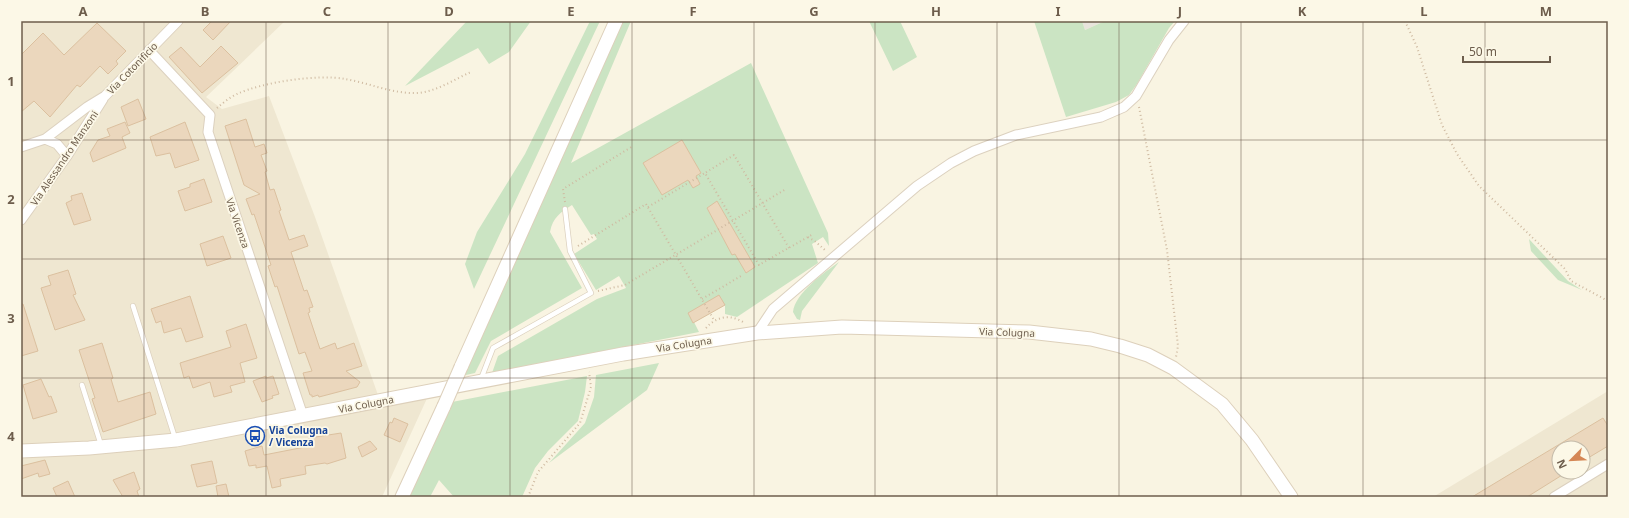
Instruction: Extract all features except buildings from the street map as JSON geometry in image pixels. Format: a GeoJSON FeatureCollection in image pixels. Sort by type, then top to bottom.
{"type":"FeatureCollection","features":[{"type":"Feature","properties":{"kind":"street","name":"Via Cotonificio"},"geometry":{"type":"LineString","coordinates":[[21,147],[45,140],[87,107],[105,96],[148,50],[178,21]]}},
{"type":"Feature","properties":{"kind":"street"},"geometry":{"type":"LineString","coordinates":[[402,497],[616,21]]}},
{"type":"Feature","properties":{"kind":"street"},"geometry":{"type":"LineString","coordinates":[[757,333],[773,308],[917,186],[963,157],[1016,135],[1113,113],[1124,107],[1136,96],[1169,40],[1184,21]]}},
{"type":"Feature","properties":{"kind":"street"},"geometry":{"type":"LineString","coordinates":[[148,50],[210,114]]}},
{"type":"Feature","properties":{"kind":"street","name":"Via Alessandro Manzoni"},"geometry":{"type":"LineString","coordinates":[[21,220],[67,156],[105,96]]}},
{"type":"Feature","properties":{"kind":"street","name":"Via Vicenza"},"geometry":{"type":"LineString","coordinates":[[210,114],[208,132],[303,416]]}},
{"type":"Feature","properties":{"kind":"street"},"geometry":{"type":"LineString","coordinates":[[45,140],[58,144],[67,156]]}},
{"type":"Feature","properties":{"kind":"street","name":"Via Colugna"},"geometry":{"type":"LineString","coordinates":[[21,451],[102,447],[176,440],[481,381],[588,366],[757,333],[842,328],[1029,332],[1091,339],[1120,346],[1148,355],[1173,368],[1222,404],[1252,440],[1291,497]]}},
{"type":"Feature","properties":{"kind":"street"},"geometry":{"type":"LineString","coordinates":[[1554,497],[1608,464]]}},
{"type":"Feature","properties":{"kind":"lane"},"geometry":{"type":"LineString","coordinates":[[481,381],[493,348],[591,293],[570,250],[565,209]]}},
{"type":"Feature","properties":{"kind":"lane"},"geometry":{"type":"LineString","coordinates":[[133,306],[176,440]]}},
{"type":"Feature","properties":{"kind":"lane"},"geometry":{"type":"LineString","coordinates":[[82,385],[102,447]]}},
{"type":"Feature","properties":{"kind":"path"},"geometry":{"type":"LineString","coordinates":[[1405,21],[1417,47],[1442,125],[1457,154],[1479,186],[1565,269],[1571,281],[1608,301]]}},
{"type":"Feature","properties":{"kind":"path"},"geometry":{"type":"LineString","coordinates":[[210,114],[237,94],[281,81],[311,78],[344,78],[398,92],[417,93],[430,91],[471,72]]}},
{"type":"Feature","properties":{"kind":"path"},"geometry":{"type":"LineString","coordinates":[[1136,96],[1167,250],[1178,346],[1173,368]]}},
{"type":"Feature","properties":{"kind":"path"},"geometry":{"type":"LineString","coordinates":[[565,209],[563,189],[634,146]]}},
{"type":"Feature","properties":{"kind":"path"},"geometry":{"type":"LineString","coordinates":[[648,207],[734,155],[789,248]]}},
{"type":"Feature","properties":{"kind":"path"},"geometry":{"type":"LineString","coordinates":[[704,173],[759,265],[813,234]]}},
{"type":"Feature","properties":{"kind":"path"},"geometry":{"type":"LineString","coordinates":[[591,293],[625,285],[786,188]]}},
{"type":"Feature","properties":{"kind":"path"},"geometry":{"type":"LineString","coordinates":[[570,250],[646,204],[714,320]]}},
{"type":"Feature","properties":{"kind":"path"},"geometry":{"type":"LineString","coordinates":[[808,237],[833,257]]}},
{"type":"Feature","properties":{"kind":"path"},"geometry":{"type":"LineString","coordinates":[[702,299],[741,276]]}},
{"type":"Feature","properties":{"kind":"path"},"geometry":{"type":"LineString","coordinates":[[706,329],[714,320],[726,317]]}},
{"type":"Feature","properties":{"kind":"path"},"geometry":{"type":"LineString","coordinates":[[582,373],[588,366]]}},
{"type":"Feature","properties":{"kind":"path"},"geometry":{"type":"LineString","coordinates":[[528,497],[538,472],[580,423],[590,387],[588,366]]}},
{"type":"Feature","properties":{"kind":"shaded area"},"geometry":{"type":"Polygon","coordinates":[[[21,21],[285,21],[206,97],[222,109],[269,96],[315,217],[378,395],[434,383],[382,497],[21,497],[21,21]]]}},
{"type":"Feature","properties":{"kind":"shaded area"},"geometry":{"type":"Polygon","coordinates":[[[1082,21],[1105,21],[1085,30],[1082,21]]]}},
{"type":"Feature","properties":{"kind":"shaded area"},"geometry":{"type":"Polygon","coordinates":[[[1608,391],[1608,497],[1433,497],[1608,391]]]}},
{"type":"Feature","properties":{"kind":"green space"},"geometry":{"type":"Polygon","coordinates":[[[467,21],[531,21],[509,52],[489,64],[478,48],[405,86],[467,21]]]}},
{"type":"Feature","properties":{"kind":"green space"},"geometry":{"type":"Polygon","coordinates":[[[590,21],[600,21],[474,289],[465,264],[477,232],[525,154],[590,21]]]}},
{"type":"Feature","properties":{"kind":"green space"},"geometry":{"type":"Polygon","coordinates":[[[621,21],[631,21],[571,163],[751,63],[828,233],[829,246],[823,237],[812,244],[818,263],[737,317],[725,314],[725,305],[694,322],[699,332],[492,373],[498,356],[597,299],[626,288],[619,276],[596,290],[574,254],[597,239],[594,234],[591,235],[572,205],[564,210],[555,219],[550,232],[582,288],[491,341],[475,373],[461,376],[621,21]]]}},
{"type":"Feature","properties":{"kind":"green space"},"geometry":{"type":"Polygon","coordinates":[[[869,21],[900,21],[917,57],[893,71],[869,21]]]}},
{"type":"Feature","properties":{"kind":"green space"},"geometry":{"type":"Polygon","coordinates":[[[1034,21],[1082,21],[1085,30],[1105,21],[1175,21],[1169,28],[1137,84],[1129,95],[1116,102],[1066,117],[1034,21]]]}},
{"type":"Feature","properties":{"kind":"green space"},"geometry":{"type":"Polygon","coordinates":[[[1529,239],[1568,281],[1582,290],[1558,280],[1531,251],[1529,239]]]}},
{"type":"Feature","properties":{"kind":"green space"},"geometry":{"type":"Polygon","coordinates":[[[839,262],[802,311],[800,320],[797,319],[793,312],[799,298],[805,290],[826,271],[839,262]]]}},
{"type":"Feature","properties":{"kind":"green space"},"geometry":{"type":"Polygon","coordinates":[[[659,363],[647,390],[549,463],[585,423],[594,397],[596,375],[659,363]]]}},
{"type":"Feature","properties":{"kind":"green space"},"geometry":{"type":"Polygon","coordinates":[[[587,376],[578,421],[548,451],[535,468],[522,497],[454,497],[439,480],[430,497],[409,497],[452,402],[587,376]]]}},
{"type":"Feature","properties":{"kind":"place","name":"Via Colugna / Vicenza"},"geometry":{"type":"Point","coordinates":[255,436]}}]}
